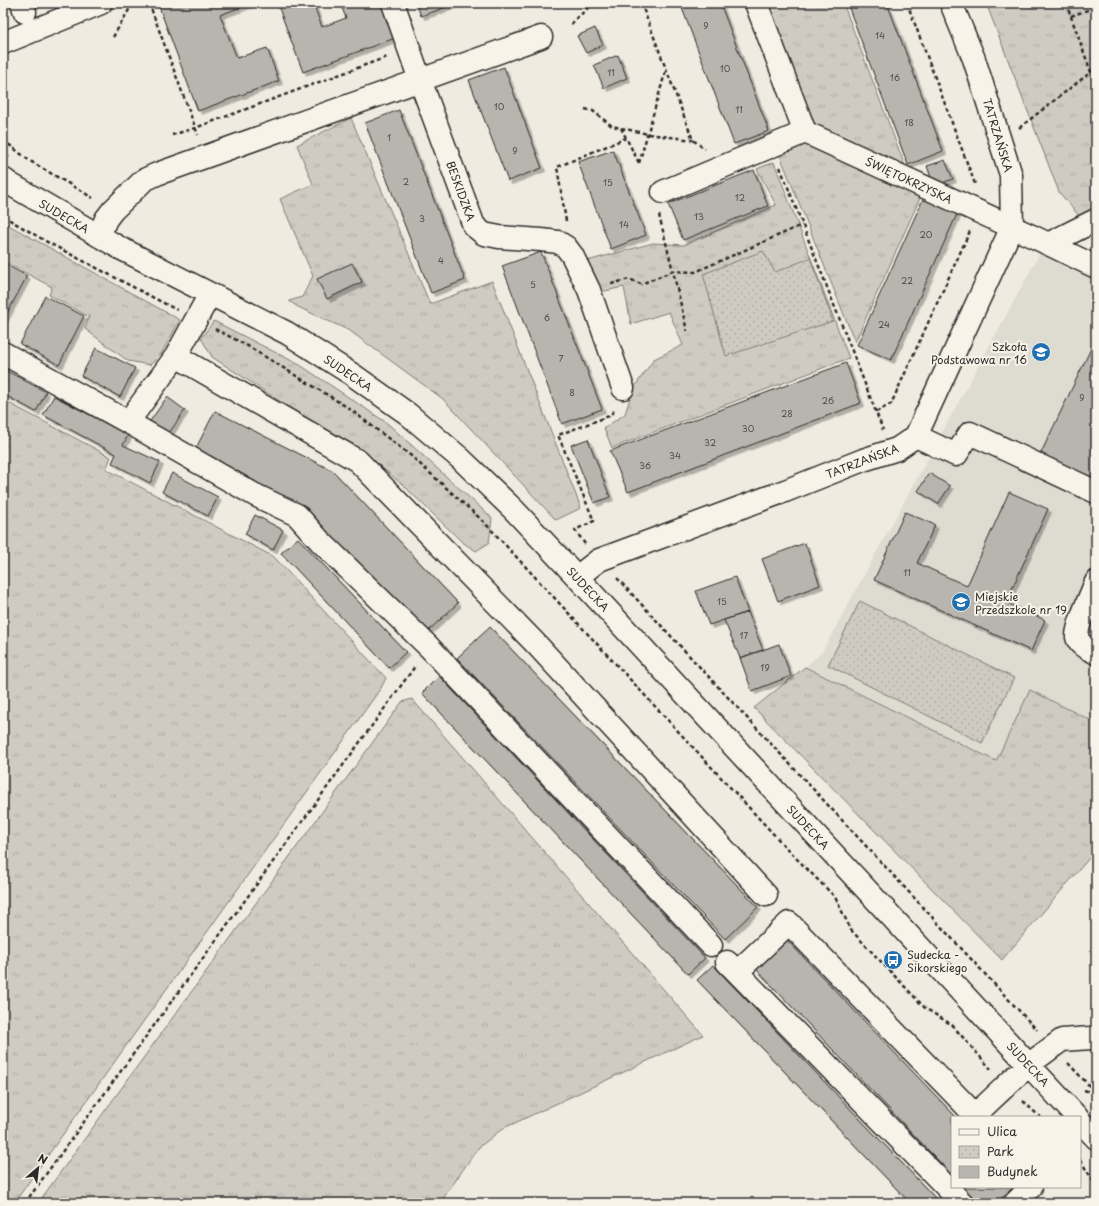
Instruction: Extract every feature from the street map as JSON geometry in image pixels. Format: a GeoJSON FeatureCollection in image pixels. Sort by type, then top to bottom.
{"type":"FeatureCollection","features":[{"type":"Feature","properties":{"kind":"street"},"geometry":{"type":"LineString","coordinates":[[3,43],[102,3]]}},
{"type":"Feature","properties":{"kind":"street","name":"BESKIDZKA"},"geometry":{"type":"LineString","coordinates":[[393,3],[474,226],[484,234],[499,237],[558,242],[566,247],[572,255],[589,290],[623,388]]}},
{"type":"Feature","properties":{"kind":"street"},"geometry":{"type":"LineString","coordinates":[[663,192],[805,132],[756,3]]}},
{"type":"Feature","properties":{"kind":"street","name":"TATRZAŃSKA"},"geometry":{"type":"LineString","coordinates":[[577,577],[598,560],[880,454],[897,449],[916,436],[1012,227],[1011,175],[974,59],[951,3]]}},
{"type":"Feature","properties":{"kind":"street"},"geometry":{"type":"LineString","coordinates":[[99,236],[106,219],[113,210],[144,180],[156,174],[541,37]]}},
{"type":"Feature","properties":{"kind":"street","name":"ŚWIĘTOKRZYSKA"},"geometry":{"type":"LineString","coordinates":[[805,132],[1096,267]]}},
{"type":"Feature","properties":{"kind":"street","name":"SUDECKA"},"geometry":{"type":"LineString","coordinates":[[3,179],[99,236],[287,333],[353,375],[408,414],[461,459],[514,510],[577,577],[1076,1116]]}},
{"type":"Feature","properties":{"kind":"street"},"geometry":{"type":"LineString","coordinates":[[1048,244],[1096,220]]}},
{"type":"Feature","properties":{"kind":"street"},"geometry":{"type":"LineString","coordinates":[[128,422],[176,356],[210,294]]}},
{"type":"Feature","properties":{"kind":"street"},"geometry":{"type":"LineString","coordinates":[[3,353],[128,422],[255,495],[297,515],[320,541],[429,647],[711,945]]}},
{"type":"Feature","properties":{"kind":"street"},"geometry":{"type":"LineString","coordinates":[[176,356],[358,461],[537,645],[766,895]]}},
{"type":"Feature","properties":{"kind":"street"},"geometry":{"type":"LineString","coordinates":[[916,436],[956,455],[970,433],[1096,492]]}},
{"type":"Feature","properties":{"kind":"street"},"geometry":{"type":"LineString","coordinates":[[1096,582],[1085,606],[1077,636],[1081,645],[1096,653]]}},
{"type":"Feature","properties":{"kind":"street"},"geometry":{"type":"LineString","coordinates":[[962,1203],[732,966],[789,923],[976,1116],[1028,1065],[1062,1040],[1096,1039]]}},
{"type":"Feature","properties":{"kind":"street"},"geometry":{"type":"LineString","coordinates":[[1081,1122],[1096,1138]]}},
{"type":"Feature","properties":{"kind":"street"},"geometry":{"type":"LineString","coordinates":[[1015,1203],[1030,1188]]}},
{"type":"Feature","properties":{"kind":"path"},"geometry":{"type":"LineString","coordinates":[[113,37],[133,3]]}},
{"type":"Feature","properties":{"kind":"path"},"geometry":{"type":"LineString","coordinates":[[149,3],[206,156]]}},
{"type":"Feature","properties":{"kind":"path"},"geometry":{"type":"LineString","coordinates":[[572,24],[593,3]]}},
{"type":"Feature","properties":{"kind":"path"},"geometry":{"type":"LineString","coordinates":[[641,3],[693,140]]}},
{"type":"Feature","properties":{"kind":"path"},"geometry":{"type":"LineString","coordinates":[[876,412],[892,404],[979,212],[982,201],[906,3]]}},
{"type":"Feature","properties":{"kind":"path"},"geometry":{"type":"LineString","coordinates":[[1066,3],[1091,72]]}},
{"type":"Feature","properties":{"kind":"path"},"geometry":{"type":"LineString","coordinates":[[1070,16],[1096,7]]}},
{"type":"Feature","properties":{"kind":"path"},"geometry":{"type":"LineString","coordinates":[[172,135],[196,128],[409,49]]}},
{"type":"Feature","properties":{"kind":"path"},"geometry":{"type":"LineString","coordinates":[[1000,142],[1096,68]]}},
{"type":"Feature","properties":{"kind":"path"},"geometry":{"type":"LineString","coordinates":[[621,128],[639,163],[666,70]]}},
{"type":"Feature","properties":{"kind":"path"},"geometry":{"type":"LineString","coordinates":[[586,109],[593,111],[612,126],[648,134],[693,140],[726,165]]}},
{"type":"Feature","properties":{"kind":"path"},"geometry":{"type":"LineString","coordinates":[[572,255],[557,167],[626,138]]}},
{"type":"Feature","properties":{"kind":"path"},"geometry":{"type":"LineString","coordinates":[[3,140],[30,161],[113,210]]}},
{"type":"Feature","properties":{"kind":"path"},"geometry":{"type":"LineString","coordinates":[[771,146],[885,435],[880,454]]}},
{"type":"Feature","properties":{"kind":"path"},"geometry":{"type":"LineString","coordinates":[[663,192],[652,196],[656,203],[688,331]]}},
{"type":"Feature","properties":{"kind":"path"},"geometry":{"type":"LineString","coordinates":[[589,290],[629,279],[641,284],[673,271],[695,272],[802,225]]}},
{"type":"Feature","properties":{"kind":"path"},"geometry":{"type":"LineString","coordinates":[[623,388],[625,396],[621,404],[609,416],[558,435],[594,522],[575,530],[598,560],[615,576],[1096,1093]]}},
{"type":"Feature","properties":{"kind":"path"},"geometry":{"type":"LineString","coordinates":[[25,1203],[429,647]]}},
{"type":"Feature","properties":{"kind":"path"},"geometry":{"type":"LineString","coordinates":[[1081,1162],[1096,1185]]}},
{"type":"Feature","properties":{"kind":"shaded area","name":"Miejskie Przedszkole nr 19"},"geometry":{"type":"Polygon","coordinates":[[[1044,246],[1096,270],[1096,723],[1030,690],[996,761],[805,667],[822,652],[1044,246]]]}},
{"type":"Feature","properties":{"kind":"green space"},"geometry":{"type":"Polygon","coordinates":[[[762,3],[843,3],[908,174],[809,127],[762,3]]]}},
{"type":"Feature","properties":{"kind":"green space"},"geometry":{"type":"Polygon","coordinates":[[[986,3],[1096,3],[1096,207],[1079,216],[1059,192],[986,3]]]}},
{"type":"Feature","properties":{"kind":"green space"},"geometry":{"type":"Polygon","coordinates":[[[351,118],[430,304],[492,281],[581,508],[556,520],[443,399],[350,331],[298,307],[289,301],[302,297],[313,276],[280,199],[313,184],[297,145],[351,118]]]}},
{"type":"Feature","properties":{"kind":"green space"},"geometry":{"type":"Polygon","coordinates":[[[805,144],[921,196],[855,342],[779,153],[805,144]]]}},
{"type":"Feature","properties":{"kind":"green space"},"geometry":{"type":"Polygon","coordinates":[[[774,162],[849,358],[612,448],[604,428],[625,414],[633,389],[654,359],[683,345],[669,312],[631,324],[624,287],[600,292],[587,261],[653,243],[684,245],[776,205],[757,169],[774,162]]]}},
{"type":"Feature","properties":{"kind":"green space"},"geometry":{"type":"Polygon","coordinates":[[[3,222],[180,320],[161,354],[150,365],[128,361],[85,329],[89,317],[49,295],[52,287],[3,261],[3,222]]]}},
{"type":"Feature","properties":{"kind":"green space"},"geometry":{"type":"Polygon","coordinates":[[[763,251],[775,272],[810,258],[833,321],[726,356],[703,274],[763,251]]]}},
{"type":"Feature","properties":{"kind":"green space"},"geometry":{"type":"Polygon","coordinates":[[[214,321],[300,365],[387,423],[492,518],[489,543],[476,551],[462,542],[402,484],[353,444],[292,409],[212,357],[201,338],[214,321]]]}},
{"type":"Feature","properties":{"kind":"green space"},"geometry":{"type":"Polygon","coordinates":[[[3,400],[111,457],[106,469],[274,557],[386,678],[381,688],[14,1203],[3,1203],[3,400]]]}},
{"type":"Feature","properties":{"kind":"green space"},"geometry":{"type":"Polygon","coordinates":[[[860,601],[1014,678],[982,743],[828,665],[860,601]]]}},
{"type":"Feature","properties":{"kind":"green space"},"geometry":{"type":"Polygon","coordinates":[[[805,667],[996,761],[1030,690],[1096,723],[1096,850],[1002,960],[754,708],[805,667]]]}},
{"type":"Feature","properties":{"kind":"green space"},"geometry":{"type":"Polygon","coordinates":[[[412,699],[703,1035],[502,1129],[478,1148],[440,1203],[38,1203],[402,702],[412,699]]]}},
{"type":"Feature","properties":{"kind":"building"},"geometry":{"type":"Polygon","coordinates":[[[252,3],[220,15],[237,58],[267,48],[279,81],[198,111],[158,4],[252,3]]]}},
{"type":"Feature","properties":{"kind":"building"},"geometry":{"type":"Polygon","coordinates":[[[277,3],[313,3],[322,27],[346,18],[340,3],[381,3],[395,38],[303,72],[277,3]]]}},
{"type":"Feature","properties":{"kind":"building"},"geometry":{"type":"Polygon","coordinates":[[[416,3],[458,3],[421,16],[416,3]]]}},
{"type":"Feature","properties":{"kind":"building"},"geometry":{"type":"Polygon","coordinates":[[[680,3],[720,3],[769,131],[734,144],[680,3]]]}},
{"type":"Feature","properties":{"kind":"building"},"geometry":{"type":"Polygon","coordinates":[[[847,3],[887,3],[943,151],[908,165],[847,3]]]}},
{"type":"Feature","properties":{"kind":"building"},"geometry":{"type":"Polygon","coordinates":[[[595,28],[603,45],[586,53],[577,36],[595,28]]]}},
{"type":"Feature","properties":{"kind":"building"},"geometry":{"type":"Polygon","coordinates":[[[618,55],[627,78],[604,88],[594,65],[618,55]]]}},
{"type":"Feature","properties":{"kind":"building"},"geometry":{"type":"Polygon","coordinates":[[[504,67],[542,168],[508,181],[469,80],[504,67]]]}},
{"type":"Feature","properties":{"kind":"building"},"geometry":{"type":"Polygon","coordinates":[[[399,110],[465,280],[431,293],[365,123],[399,110]]]}},
{"type":"Feature","properties":{"kind":"building"},"geometry":{"type":"Polygon","coordinates":[[[613,150],[646,235],[611,249],[578,162],[613,150]]]}},
{"type":"Feature","properties":{"kind":"building"},"geometry":{"type":"Polygon","coordinates":[[[945,160],[953,179],[934,186],[927,166],[945,160]]]}},
{"type":"Feature","properties":{"kind":"building"},"geometry":{"type":"Polygon","coordinates":[[[754,170],[768,206],[683,240],[668,204],[754,170]]]}},
{"type":"Feature","properties":{"kind":"building"},"geometry":{"type":"Polygon","coordinates":[[[924,197],[958,212],[891,360],[857,345],[924,197]]]}},
{"type":"Feature","properties":{"kind":"building"},"geometry":{"type":"Polygon","coordinates":[[[541,252],[602,409],[562,424],[502,266],[541,252]]]}},
{"type":"Feature","properties":{"kind":"building"},"geometry":{"type":"Polygon","coordinates":[[[3,263],[27,276],[3,321],[3,263]]]}},
{"type":"Feature","properties":{"kind":"building"},"geometry":{"type":"Polygon","coordinates":[[[352,263],[362,282],[327,299],[317,279],[352,263]]]}},
{"type":"Feature","properties":{"kind":"building"},"geometry":{"type":"Polygon","coordinates":[[[45,296],[84,316],[59,365],[20,344],[45,296]]]}},
{"type":"Feature","properties":{"kind":"building"},"geometry":{"type":"Polygon","coordinates":[[[1096,338],[1096,481],[1040,455],[1096,338]]]}},
{"type":"Feature","properties":{"kind":"building"},"geometry":{"type":"Polygon","coordinates":[[[96,348],[135,368],[120,397],[81,376],[96,348]]]}},
{"type":"Feature","properties":{"kind":"building"},"geometry":{"type":"Polygon","coordinates":[[[846,363],[861,403],[628,492],[610,451],[846,363]]]}},
{"type":"Feature","properties":{"kind":"building"},"geometry":{"type":"Polygon","coordinates":[[[3,369],[46,392],[36,412],[3,394],[3,369]]]}},
{"type":"Feature","properties":{"kind":"building"},"geometry":{"type":"Polygon","coordinates":[[[54,396],[128,435],[123,445],[160,462],[150,483],[112,463],[116,454],[43,415],[54,396]]]}},
{"type":"Feature","properties":{"kind":"building"},"geometry":{"type":"Polygon","coordinates":[[[167,397],[185,410],[167,436],[148,424],[167,397]]]}},
{"type":"Feature","properties":{"kind":"building"},"geometry":{"type":"Polygon","coordinates":[[[215,411],[333,471],[458,603],[424,635],[300,504],[194,452],[215,411]]]}},
{"type":"Feature","properties":{"kind":"building"},"geometry":{"type":"Polygon","coordinates":[[[588,439],[610,497],[594,503],[571,445],[588,439]]]}},
{"type":"Feature","properties":{"kind":"building"},"geometry":{"type":"Polygon","coordinates":[[[172,473],[218,497],[208,516],[162,492],[172,473]]]}},
{"type":"Feature","properties":{"kind":"building"},"geometry":{"type":"Polygon","coordinates":[[[929,473],[950,486],[938,504],[918,491],[929,473]]]}},
{"type":"Feature","properties":{"kind":"building"},"geometry":{"type":"Polygon","coordinates":[[[1009,492],[1048,509],[1006,602],[1045,620],[1031,651],[874,580],[905,512],[935,525],[917,563],[967,586],[1009,492]]]}},
{"type":"Feature","properties":{"kind":"building"},"geometry":{"type":"Polygon","coordinates":[[[255,515],[283,530],[273,550],[245,534],[255,515]]]}},
{"type":"Feature","properties":{"kind":"building"},"geometry":{"type":"Polygon","coordinates":[[[298,538],[406,652],[389,668],[281,553],[298,538]]]}},
{"type":"Feature","properties":{"kind":"building"},"geometry":{"type":"Polygon","coordinates":[[[805,543],[820,585],[778,601],[762,559],[805,543]]]}},
{"type":"Feature","properties":{"kind":"building"},"geometry":{"type":"Polygon","coordinates":[[[735,577],[748,612],[709,625],[696,591],[735,577]]]}},
{"type":"Feature","properties":{"kind":"building"},"geometry":{"type":"Polygon","coordinates":[[[748,612],[763,650],[740,658],[724,620],[748,612]]]}},
{"type":"Feature","properties":{"kind":"building"},"geometry":{"type":"Polygon","coordinates":[[[490,627],[758,907],[725,939],[457,658],[490,627]]]}},
{"type":"Feature","properties":{"kind":"building"},"geometry":{"type":"Polygon","coordinates":[[[779,644],[791,676],[752,691],[740,658],[779,644]]]}},
{"type":"Feature","properties":{"kind":"building"},"geometry":{"type":"Polygon","coordinates":[[[439,676],[705,958],[688,974],[422,693],[439,676]]]}},
{"type":"Feature","properties":{"kind":"building"},"geometry":{"type":"Polygon","coordinates":[[[786,939],[955,1116],[951,1116],[951,1174],[755,968],[786,939]]]}},
{"type":"Feature","properties":{"kind":"building"},"geometry":{"type":"Polygon","coordinates":[[[713,965],[940,1203],[910,1203],[697,980],[713,965]]]}},
{"type":"Feature","properties":{"kind":"building"},"geometry":{"type":"Polygon","coordinates":[[[964,1188],[1012,1188],[996,1203],[979,1203],[964,1188]]]}},
{"type":"Feature","properties":{"kind":"place","name":"Szkoła Podstawowa nr 16"},"geometry":{"type":"Point","coordinates":[1041,352]}},
{"type":"Feature","properties":{"kind":"place","name":"Miejskie Przedszkole nr 19"},"geometry":{"type":"Point","coordinates":[961,602]}},
{"type":"Feature","properties":{"kind":"place","name":"Sudecka - Sikorskiego"},"geometry":{"type":"Point","coordinates":[893,960]}}]}
